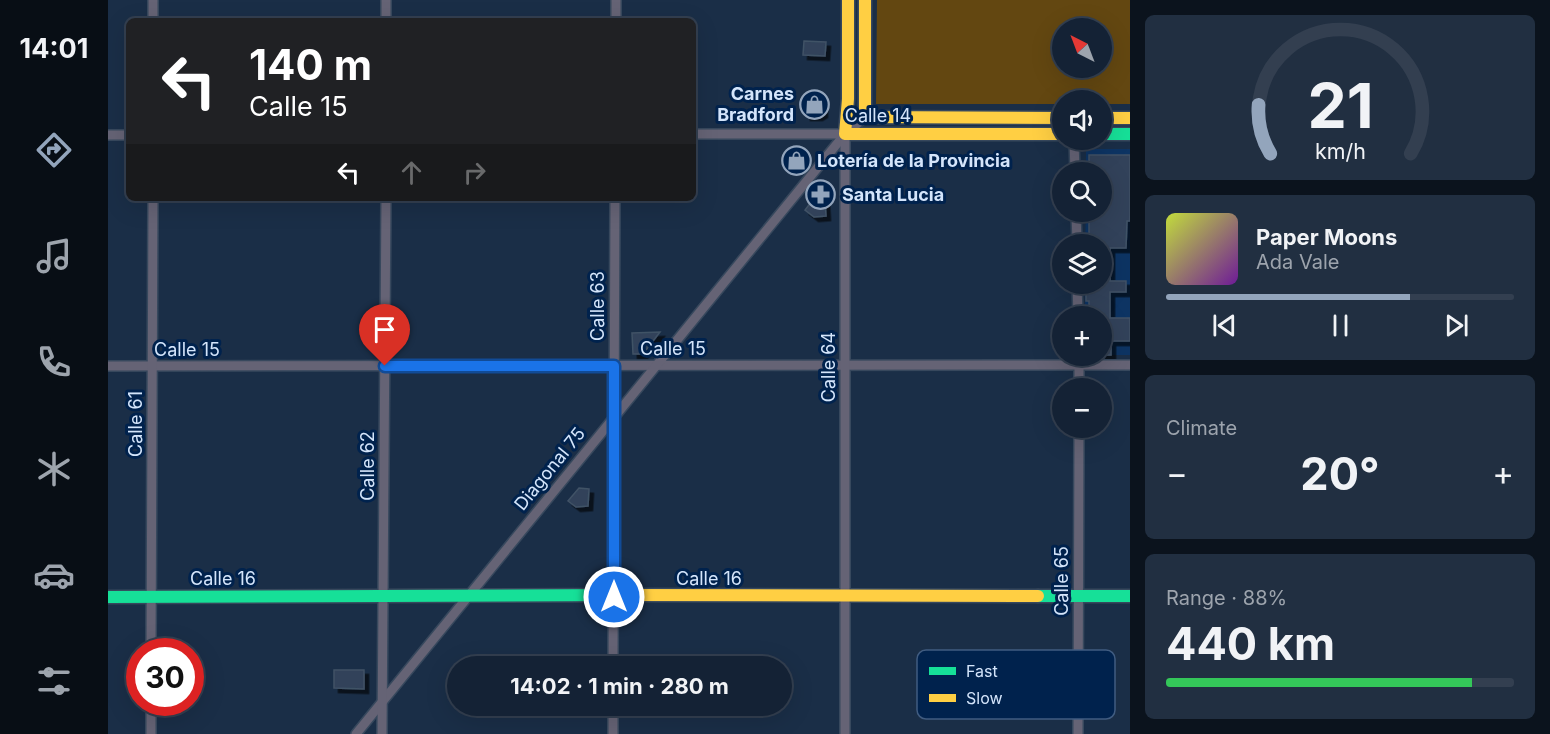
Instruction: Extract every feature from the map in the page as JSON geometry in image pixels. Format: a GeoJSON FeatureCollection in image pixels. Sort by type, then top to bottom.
{"type":"FeatureCollection","features":[{"type":"Feature","properties":{"kind":"street"},"geometry":{"type":"LineString","coordinates":[[153,0],[153,18]]}},
{"type":"Feature","properties":{"kind":"street"},"geometry":{"type":"LineString","coordinates":[[386,0],[386,18]]}},
{"type":"Feature","properties":{"kind":"street"},"geometry":{"type":"LineString","coordinates":[[616,0],[616,18]]}},
{"type":"Feature","properties":{"kind":"street","name":"Calle 64"},"geometry":{"type":"LineString","coordinates":[[845,734],[847,366],[845,134],[848,99],[848,0]]}},
{"type":"Feature","properties":{"kind":"street"},"geometry":{"type":"LineString","coordinates":[[865,0],[865,117]]}},
{"type":"Feature","properties":{"kind":"street","name":"Diagonal 75"},"geometry":{"type":"LineString","coordinates":[[356,734],[845,134],[865,117]]}},
{"type":"Feature","properties":{"kind":"street","name":"Calle 14"},"geometry":{"type":"LineString","coordinates":[[865,117],[1052,118]]}},
{"type":"Feature","properties":{"kind":"street"},"geometry":{"type":"LineString","coordinates":[[1112,118],[1130,118]]}},
{"type":"Feature","properties":{"kind":"street","name":"Calle 14"},"geometry":{"type":"LineString","coordinates":[[696,134],[1052,134]]}},
{"type":"Feature","properties":{"kind":"street"},"geometry":{"type":"LineString","coordinates":[[1112,134],[1130,134]]}},
{"type":"Feature","properties":{"kind":"street"},"geometry":{"type":"LineString","coordinates":[[108,135],[126,135]]}},
{"type":"Feature","properties":{"kind":"street","name":"Calle 61"},"geometry":{"type":"LineString","coordinates":[[152,638],[153,201]]}},
{"type":"Feature","properties":{"kind":"street","name":"Calle 62"},"geometry":{"type":"LineString","coordinates":[[382,734],[386,201]]}},
{"type":"Feature","properties":{"kind":"street","name":"Calle 63"},"geometry":{"type":"LineString","coordinates":[[614,656],[615,201]]}},
{"type":"Feature","properties":{"kind":"street","name":"Calle 15"},"geometry":{"type":"LineString","coordinates":[[108,366],[847,366],[1052,361]]}},
{"type":"Feature","properties":{"kind":"street","name":"Calle 15"},"geometry":{"type":"LineString","coordinates":[[1112,363],[1130,365]]}},
{"type":"Feature","properties":{"kind":"street","name":"Calle 65"},"geometry":{"type":"LineString","coordinates":[[1078,650],[1079,438]]}},
{"type":"Feature","properties":{"kind":"street","name":"Calle 16"},"geometry":{"type":"LineString","coordinates":[[108,597],[1130,596]]}},
{"type":"Feature","properties":{"kind":"street"},"geometry":{"type":"LineString","coordinates":[[151,716],[151,734]]}},
{"type":"Feature","properties":{"kind":"street"},"geometry":{"type":"LineString","coordinates":[[613,716],[613,734]]}},
{"type":"Feature","properties":{"kind":"shaded area"},"geometry":{"type":"Polygon","coordinates":[[[877,0],[1130,0],[1130,104],[1112,104],[1112,90],[1052,90],[1052,104],[876,104],[877,0]]]}},
{"type":"Feature","properties":{"kind":"shaded area"},"geometry":{"type":"Polygon","coordinates":[[[1130,149],[1130,355],[1112,355],[1112,306],[1085,306],[1085,294],[1112,294],[1112,234],[1085,234],[1086,222],[1112,222],[1112,162],[1086,162],[1086,150],[1130,149]]]}},
{"type":"Feature","properties":{"kind":"building"},"geometry":{"type":"Polygon","coordinates":[[[804,41],[826,42],[825,56],[803,55],[804,41]]]}},
{"type":"Feature","properties":{"kind":"building","name":"Carnes Bradford"},"geometry":{"type":"Polygon","coordinates":[[[807,95],[823,95],[823,113],[818,116],[806,116],[807,95]]]}},
{"type":"Feature","properties":{"kind":"building"},"geometry":{"type":"Polygon","coordinates":[[[1089,155],[1130,155],[1130,221],[1127,221],[1126,248],[1112,248],[1112,234],[1089,234],[1089,222],[1112,222],[1112,162],[1089,162],[1089,155]]]}},
{"type":"Feature","properties":{"kind":"building"},"geometry":{"type":"Polygon","coordinates":[[[824,185],[826,216],[814,217],[805,210],[824,185]]]}},
{"type":"Feature","properties":{"kind":"building"},"geometry":{"type":"Polygon","coordinates":[[[1112,281],[1126,281],[1126,292],[1112,292],[1112,281]]]}},
{"type":"Feature","properties":{"kind":"building"},"geometry":{"type":"Polygon","coordinates":[[[1086,294],[1110,294],[1110,306],[1089,306],[1089,301],[1086,301],[1086,294]]]}},
{"type":"Feature","properties":{"kind":"building"},"geometry":{"type":"Polygon","coordinates":[[[1112,318],[1130,318],[1130,341],[1112,341],[1112,318]]]}},
{"type":"Feature","properties":{"kind":"building"},"geometry":{"type":"Polygon","coordinates":[[[660,332],[643,354],[633,354],[632,333],[660,332]]]}},
{"type":"Feature","properties":{"kind":"building"},"geometry":{"type":"Polygon","coordinates":[[[579,488],[589,489],[588,506],[576,507],[568,501],[579,488]]]}},
{"type":"Feature","properties":{"kind":"building"},"geometry":{"type":"Polygon","coordinates":[[[334,670],[364,670],[364,689],[334,688],[334,670]]]}},
{"type":"Feature","properties":{"kind":"traffic: fast"},"geometry":{"type":"LineString","coordinates":[[1112,134],[1130,134]]}},
{"type":"Feature","properties":{"kind":"traffic: fast"},"geometry":{"type":"LineString","coordinates":[[108,597],[626,595]]}},
{"type":"Feature","properties":{"kind":"traffic: fast"},"geometry":{"type":"LineString","coordinates":[[1038,596],[1130,596]]}},
{"type":"Feature","properties":{"kind":"traffic: slow"},"geometry":{"type":"LineString","coordinates":[[848,0],[848,99],[845,134],[1052,134]]}},
{"type":"Feature","properties":{"kind":"traffic: slow"},"geometry":{"type":"LineString","coordinates":[[865,0],[865,117],[1052,118]]}},
{"type":"Feature","properties":{"kind":"traffic: slow"},"geometry":{"type":"LineString","coordinates":[[1112,118],[1130,118]]}},
{"type":"Feature","properties":{"kind":"traffic: slow"},"geometry":{"type":"LineString","coordinates":[[626,595],[1038,596]]}},
{"type":"Feature","properties":{"kind":"place","name":"Carnes Bradford"},"geometry":{"type":"Point","coordinates":[815,104]}},
{"type":"Feature","properties":{"kind":"place","name":"Lotería de la Provincia"},"geometry":{"type":"Point","coordinates":[796,161]}},
{"type":"Feature","properties":{"kind":"place","name":"Santa Lucia"},"geometry":{"type":"Point","coordinates":[821,195]}},
{"type":"Feature","properties":{"kind":"route"},"geometry":{"type":"LineString","coordinates":[[385,366],[614,366],[614,597]]}}]}
